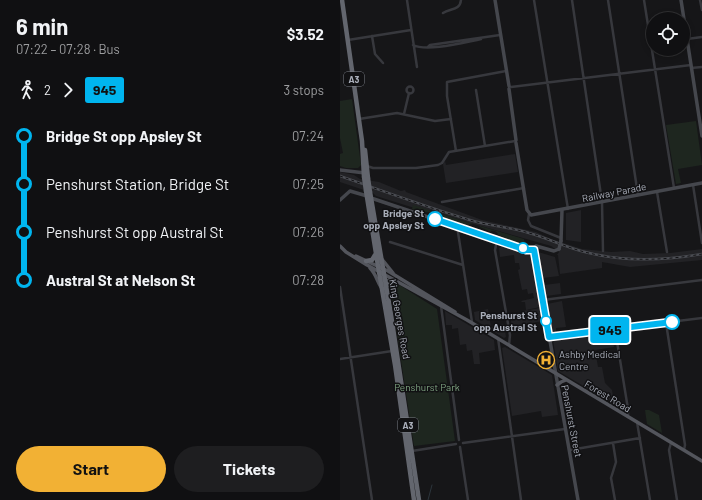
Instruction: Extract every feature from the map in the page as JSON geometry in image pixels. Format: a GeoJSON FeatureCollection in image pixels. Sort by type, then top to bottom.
{"type":"FeatureCollection","features":[{"type":"Feature","properties":{"kind":"highway","name":"King Georges Road"},"geometry":{"type":"LineString","coordinates":[[342,0],[366,175],[381,258],[381,270]]}},
{"type":"Feature","properties":{"kind":"highway","name":"King Georges Road"},"geometry":{"type":"LineString","coordinates":[[362,141],[367,166],[366,175]]}},
{"type":"Feature","properties":{"kind":"highway","name":"King Georges Road"},"geometry":{"type":"LineString","coordinates":[[369,194],[376,253],[384,287],[419,500]]}},
{"type":"Feature","properties":{"kind":"highway"},"geometry":{"type":"LineString","coordinates":[[366,263],[372,260],[376,253]]}},
{"type":"Feature","properties":{"kind":"highway"},"geometry":{"type":"LineString","coordinates":[[384,287],[389,281],[397,279]]}},
{"type":"Feature","properties":{"kind":"highway","name":"King Georges Road"},"geometry":{"type":"LineString","coordinates":[[384,287],[414,500]]}},
{"type":"Feature","properties":{"kind":"highway"},"geometry":{"type":"LineString","coordinates":[[409,464],[411,460],[410,453],[412,451]]}},
{"type":"Feature","properties":{"kind":"main road","name":"Forest Road"},"geometry":{"type":"LineString","coordinates":[[340,246],[366,263],[397,279],[498,338],[555,374],[702,461]]}},
{"type":"Feature","properties":{"kind":"main road"},"geometry":{"type":"LineString","coordinates":[[381,258],[397,279]]}},
{"type":"Feature","properties":{"kind":"main road"},"geometry":{"type":"LineString","coordinates":[[366,263],[374,273],[378,282],[384,287]]}},
{"type":"Feature","properties":{"kind":"main road"},"geometry":{"type":"LineString","coordinates":[[558,385],[566,380]]}},
{"type":"Feature","properties":{"kind":"street"},"geometry":{"type":"LineString","coordinates":[[407,0],[417,67]]}},
{"type":"Feature","properties":{"kind":"street"},"geometry":{"type":"LineString","coordinates":[[443,13],[457,8],[461,4],[461,0]]}},
{"type":"Feature","properties":{"kind":"street"},"geometry":{"type":"LineString","coordinates":[[495,0],[510,88],[516,141],[529,214],[528,220],[531,226],[562,240]]}},
{"type":"Feature","properties":{"kind":"street"},"geometry":{"type":"LineString","coordinates":[[534,0],[568,209]]}},
{"type":"Feature","properties":{"kind":"street"},"geometry":{"type":"LineString","coordinates":[[572,0],[602,202],[603,251]]}},
{"type":"Feature","properties":{"kind":"street"},"geometry":{"type":"LineString","coordinates":[[608,0],[638,195]]}},
{"type":"Feature","properties":{"kind":"street"},"geometry":{"type":"LineString","coordinates":[[644,0],[674,188]]}},
{"type":"Feature","properties":{"kind":"street"},"geometry":{"type":"LineString","coordinates":[[681,0],[683,12]]}},
{"type":"Feature","properties":{"kind":"street"},"geometry":{"type":"LineString","coordinates":[[700,0],[702,10]]}},
{"type":"Feature","properties":{"kind":"street"},"geometry":{"type":"LineString","coordinates":[[348,40],[412,30]]}},
{"type":"Feature","properties":{"kind":"street"},"geometry":{"type":"LineString","coordinates":[[413,44],[421,47],[428,47],[500,35]]}},
{"type":"Feature","properties":{"kind":"street"},"geometry":{"type":"LineString","coordinates":[[372,36],[375,54],[383,63]]}},
{"type":"Feature","properties":{"kind":"street"},"geometry":{"type":"LineString","coordinates":[[690,39],[702,37]]}},
{"type":"Feature","properties":{"kind":"street"},"geometry":{"type":"LineString","coordinates":[[415,54],[421,47]]}},
{"type":"Feature","properties":{"kind":"street"},"geometry":{"type":"LineString","coordinates":[[690,56],[702,136]]}},
{"type":"Feature","properties":{"kind":"street"},"geometry":{"type":"LineString","coordinates":[[510,88],[655,69],[691,66],[702,67]]}},
{"type":"Feature","properties":{"kind":"street"},"geometry":{"type":"LineString","coordinates":[[456,151],[447,96],[447,82],[506,71]]}},
{"type":"Feature","properties":{"kind":"street"},"geometry":{"type":"LineString","coordinates":[[476,90],[485,146]]}},
{"type":"Feature","properties":{"kind":"street"},"geometry":{"type":"LineString","coordinates":[[404,114],[409,93]]}},
{"type":"Feature","properties":{"kind":"street"},"geometry":{"type":"LineString","coordinates":[[697,105],[702,104]]}},
{"type":"Feature","properties":{"kind":"street"},"geometry":{"type":"LineString","coordinates":[[359,119],[396,113],[437,122],[451,119]]}},
{"type":"Feature","properties":{"kind":"street"},"geometry":{"type":"LineString","coordinates":[[367,166],[375,168],[416,168],[438,165],[442,163],[448,153],[516,141]]}},
{"type":"Feature","properties":{"kind":"street"},"geometry":{"type":"LineString","coordinates":[[340,170],[366,175]]}},
{"type":"Feature","properties":{"kind":"street","name":"Railway Parade"},"geometry":{"type":"LineString","coordinates":[[529,214],[533,216],[702,183]]}},
{"type":"Feature","properties":{"kind":"street"},"geometry":{"type":"LineString","coordinates":[[693,185],[701,226],[702,244]]}},
{"type":"Feature","properties":{"kind":"street"},"geometry":{"type":"LineString","coordinates":[[442,202],[524,188]]}},
{"type":"Feature","properties":{"kind":"street"},"geometry":{"type":"LineString","coordinates":[[340,200],[352,191],[369,194],[526,250],[534,250],[536,246],[554,251],[559,249],[562,240],[562,210]]}},
{"type":"Feature","properties":{"kind":"street"},"geometry":{"type":"LineString","coordinates":[[657,192],[667,252]]}},
{"type":"Feature","properties":{"kind":"street"},"geometry":{"type":"LineString","coordinates":[[458,226],[472,323]]}},
{"type":"Feature","properties":{"kind":"street"},"geometry":{"type":"LineString","coordinates":[[497,239],[495,250],[510,338],[509,345]]}},
{"type":"Feature","properties":{"kind":"street"},"geometry":{"type":"LineString","coordinates":[[390,242],[463,264]]}},
{"type":"Feature","properties":{"kind":"street","name":"Penshurst Street"},"geometry":{"type":"LineString","coordinates":[[534,250],[578,500]]}},
{"type":"Feature","properties":{"kind":"street"},"geometry":{"type":"LineString","coordinates":[[543,300],[702,280]]}},
{"type":"Feature","properties":{"kind":"street"},"geometry":{"type":"LineString","coordinates":[[340,287],[372,500]]}},
{"type":"Feature","properties":{"kind":"street"},"geometry":{"type":"LineString","coordinates":[[412,451],[456,444],[459,440],[441,305]]}},
{"type":"Feature","properties":{"kind":"street"},"geometry":{"type":"LineString","coordinates":[[549,337],[702,318]]}},
{"type":"Feature","properties":{"kind":"street"},"geometry":{"type":"LineString","coordinates":[[666,323],[684,450]]}},
{"type":"Feature","properties":{"kind":"street"},"geometry":{"type":"LineString","coordinates":[[615,329],[628,417]]}},
{"type":"Feature","properties":{"kind":"street"},"geometry":{"type":"LineString","coordinates":[[498,338],[521,500]]}},
{"type":"Feature","properties":{"kind":"street"},"geometry":{"type":"LineString","coordinates":[[340,359],[393,351]]}},
{"type":"Feature","properties":{"kind":"street"},"geometry":{"type":"LineString","coordinates":[[637,422],[650,500]]}},
{"type":"Feature","properties":{"kind":"street"},"geometry":{"type":"LineString","coordinates":[[459,440],[463,443],[566,429]]}},
{"type":"Feature","properties":{"kind":"street"},"geometry":{"type":"LineString","coordinates":[[570,450],[640,438]]}},
{"type":"Feature","properties":{"kind":"street"},"geometry":{"type":"LineString","coordinates":[[671,442],[669,450],[677,500]]}},
{"type":"Feature","properties":{"kind":"street"},"geometry":{"type":"LineString","coordinates":[[460,447],[463,443]]}},
{"type":"Feature","properties":{"kind":"street"},"geometry":{"type":"LineString","coordinates":[[613,443],[616,462],[611,478],[615,500]]}},
{"type":"Feature","properties":{"kind":"street"},"geometry":{"type":"LineString","coordinates":[[456,444],[460,447],[468,500]]}},
{"type":"Feature","properties":{"kind":"shaded area"},"geometry":{"type":"Polygon","coordinates":[[[515,154],[518,172],[446,183],[443,164],[445,161],[446,165],[515,154]]]}},
{"type":"Feature","properties":{"kind":"shaded area"},"geometry":{"type":"Polygon","coordinates":[[[340,172],[354,175],[360,179],[379,182],[401,191],[405,190],[406,192],[482,220],[536,232],[551,239],[582,249],[611,252],[630,251],[643,254],[670,253],[702,249],[702,260],[630,267],[602,262],[602,268],[560,274],[557,255],[559,252],[551,246],[470,223],[431,210],[424,211],[376,196],[373,193],[340,182],[340,172]]]}},
{"type":"Feature","properties":{"kind":"shaded area"},"geometry":{"type":"Polygon","coordinates":[[[581,210],[581,242],[566,240],[566,213],[581,210]]]}},
{"type":"Feature","properties":{"kind":"shaded area"},"geometry":{"type":"Polygon","coordinates":[[[504,245],[531,255],[540,307],[526,310],[525,302],[521,301],[534,298],[533,293],[528,294],[527,289],[522,290],[518,270],[520,269],[519,263],[515,263],[514,255],[500,257],[499,248],[504,245]]]}},
{"type":"Feature","properties":{"kind":"shaded area"},"geometry":{"type":"Polygon","coordinates":[[[538,252],[555,257],[559,276],[543,278],[538,252]]]}},
{"type":"Feature","properties":{"kind":"shaded area"},"geometry":{"type":"Polygon","coordinates":[[[560,283],[561,294],[546,296],[544,285],[560,283]]]}},
{"type":"Feature","properties":{"kind":"shaded area"},"geometry":{"type":"Polygon","coordinates":[[[562,301],[566,327],[556,328],[556,332],[552,333],[547,304],[562,301]]]}},
{"type":"Feature","properties":{"kind":"shaded area"},"geometry":{"type":"Polygon","coordinates":[[[540,308],[543,321],[526,324],[526,329],[513,331],[510,317],[524,315],[523,311],[540,308]]]}},
{"type":"Feature","properties":{"kind":"shaded area"},"geometry":{"type":"Polygon","coordinates":[[[488,309],[491,327],[504,324],[506,337],[504,338],[475,320],[474,312],[488,309]]]}},
{"type":"Feature","properties":{"kind":"shaded area"},"geometry":{"type":"Polygon","coordinates":[[[445,311],[494,340],[495,350],[479,353],[480,364],[474,364],[472,350],[467,351],[466,344],[460,345],[458,328],[452,329],[452,325],[446,325],[445,311]]]}},
{"type":"Feature","properties":{"kind":"shaded area"},"geometry":{"type":"Polygon","coordinates":[[[612,333],[614,347],[595,350],[598,367],[602,367],[605,383],[612,390],[614,404],[558,371],[553,340],[612,333]]]}},
{"type":"Feature","properties":{"kind":"shaded area"},"geometry":{"type":"Polygon","coordinates":[[[505,347],[552,375],[558,415],[542,417],[541,411],[512,416],[502,348],[505,347]]]}},
{"type":"Feature","properties":{"kind":"green space"},"geometry":{"type":"Polygon","coordinates":[[[352,99],[361,165],[358,168],[346,168],[340,166],[340,154],[343,153],[340,138],[340,101],[352,99]]]}},
{"type":"Feature","properties":{"kind":"green space"},"geometry":{"type":"Polygon","coordinates":[[[696,121],[702,165],[678,169],[681,183],[676,184],[666,125],[696,121]]]}},
{"type":"Feature","properties":{"kind":"green space"},"geometry":{"type":"Polygon","coordinates":[[[413,205],[473,224],[467,225],[428,212],[422,213],[412,209],[413,205]]]}},
{"type":"Feature","properties":{"kind":"green space"},"geometry":{"type":"Polygon","coordinates":[[[480,226],[524,239],[524,241],[531,245],[528,246],[506,239],[498,235],[496,232],[491,232],[480,226]]]}},
{"type":"Feature","properties":{"kind":"green space","name":"Penshurst Park"},"geometry":{"type":"Polygon","coordinates":[[[391,283],[401,286],[437,309],[455,441],[414,446],[390,287],[391,283]]]}},
{"type":"Feature","properties":{"kind":"green space"},"geometry":{"type":"Polygon","coordinates":[[[645,410],[649,410],[659,415],[662,433],[647,424],[645,410]]]}},
{"type":"Feature","properties":{"kind":"waterway"},"geometry":{"type":"LineString","coordinates":[[428,500],[432,485]]}},
{"type":"Feature","properties":{"kind":"railway"},"geometry":{"type":"LineString","coordinates":[[340,176],[454,215],[477,222],[522,231],[596,255],[626,259],[656,259],[702,254]]}},
{"type":"Feature","properties":{"kind":"bus line","name":"945"},"geometry":{"type":"LineString","coordinates":[[435,219],[526,250],[534,250],[549,337],[672,322]]}},
{"type":"Feature","properties":{"kind":"place","name":"Bridge St opp Apsley St"},"geometry":{"type":"Point","coordinates":[435,219]}},
{"type":"Feature","properties":{"kind":"place","name":"Penshurst St opp Austral St"},"geometry":{"type":"Point","coordinates":[546,321]}},
{"type":"Feature","properties":{"kind":"place","name":"Ashby Medical Centre"},"geometry":{"type":"Point","coordinates":[546,360]}}]}
